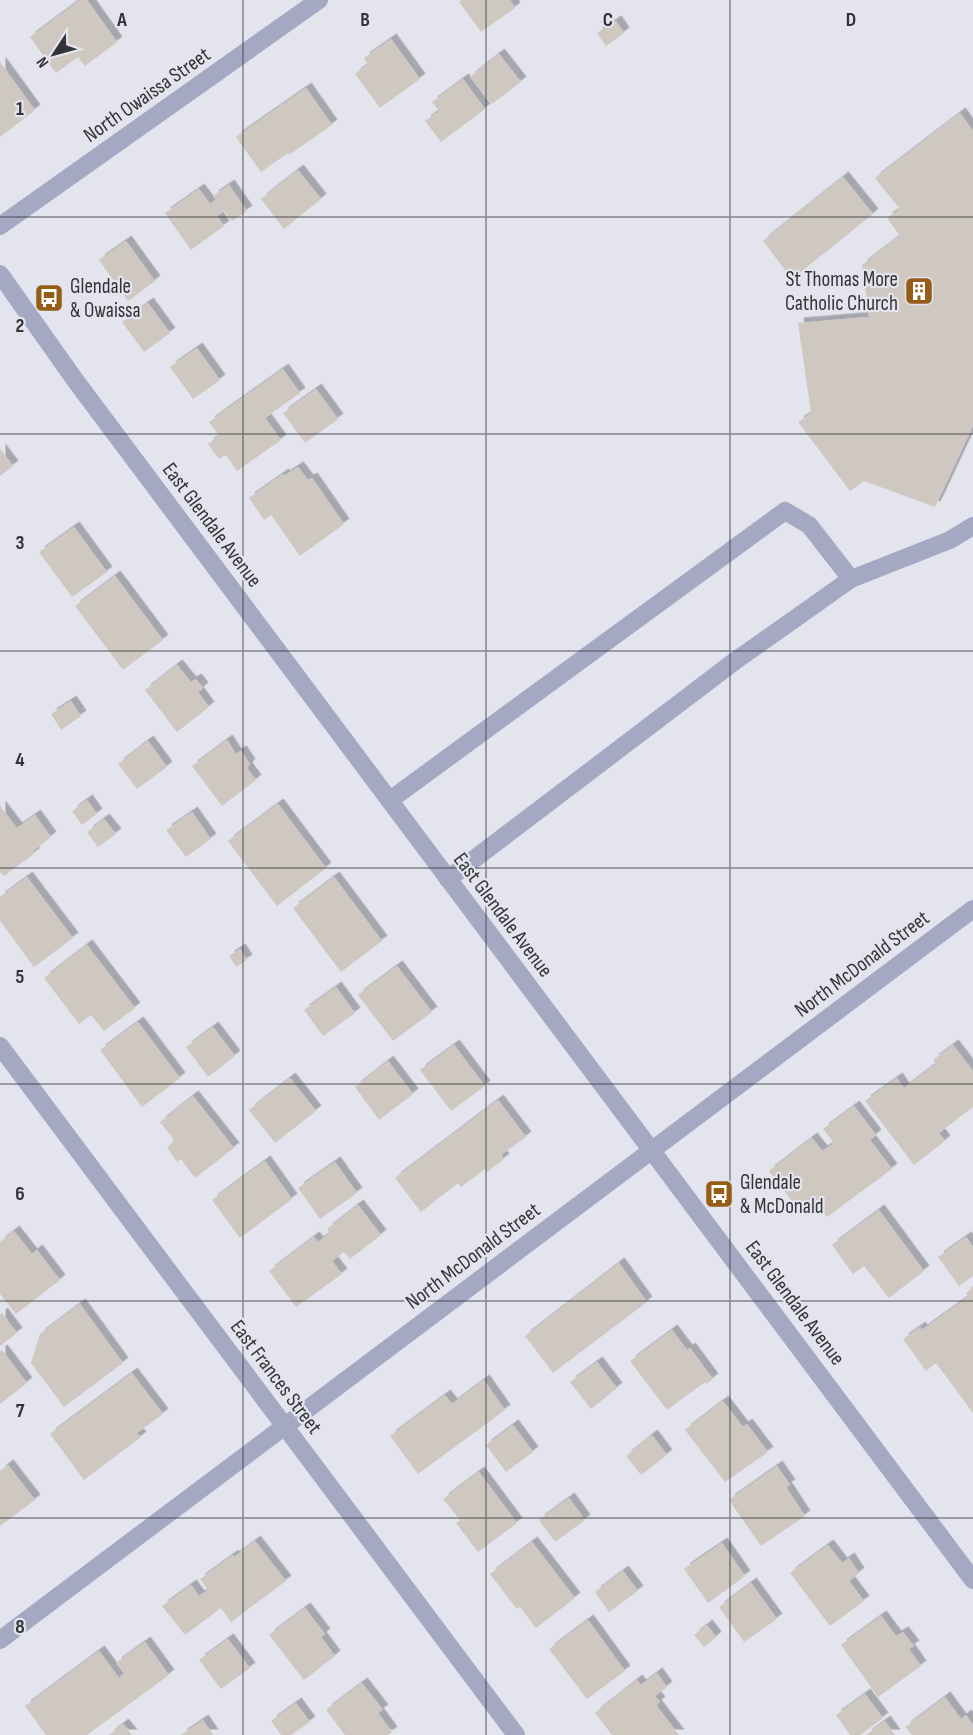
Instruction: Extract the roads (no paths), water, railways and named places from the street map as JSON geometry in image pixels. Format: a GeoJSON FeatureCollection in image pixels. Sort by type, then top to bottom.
{"type":"FeatureCollection","features":[{"type":"Feature","properties":{"kind":"street","name":"North Owaissa Street"},"geometry":{"type":"LineString","coordinates":[[0,226],[319,0]]}},
{"type":"Feature","properties":{"kind":"street","name":"East Glendale Avenue"},"geometry":{"type":"LineString","coordinates":[[0,274],[82,389],[973,1580]]}},
{"type":"Feature","properties":{"kind":"street"},"geometry":{"type":"LineString","coordinates":[[390,800],[785,511],[809,525],[851,579]]}},
{"type":"Feature","properties":{"kind":"street"},"geometry":{"type":"LineString","coordinates":[[448,879],[735,661],[851,579],[950,540],[973,526]]}},
{"type":"Feature","properties":{"kind":"street","name":"North McDonald Street"},"geometry":{"type":"LineString","coordinates":[[0,1640],[973,909]]}},
{"type":"Feature","properties":{"kind":"street","name":"East Frances Street"},"geometry":{"type":"LineString","coordinates":[[0,1046],[516,1735]]}},
{"type":"Feature","properties":{"kind":"place","name":"St Thomas More Catholic Church"},"geometry":{"type":"Point","coordinates":[919,291]}},
{"type":"Feature","properties":{"kind":"place","name":"Glendale & Owaissa"},"geometry":{"type":"Point","coordinates":[49,298]}},
{"type":"Feature","properties":{"kind":"place","name":"Glendale & McDonald"},"geometry":{"type":"Point","coordinates":[719,1194]}}]}
